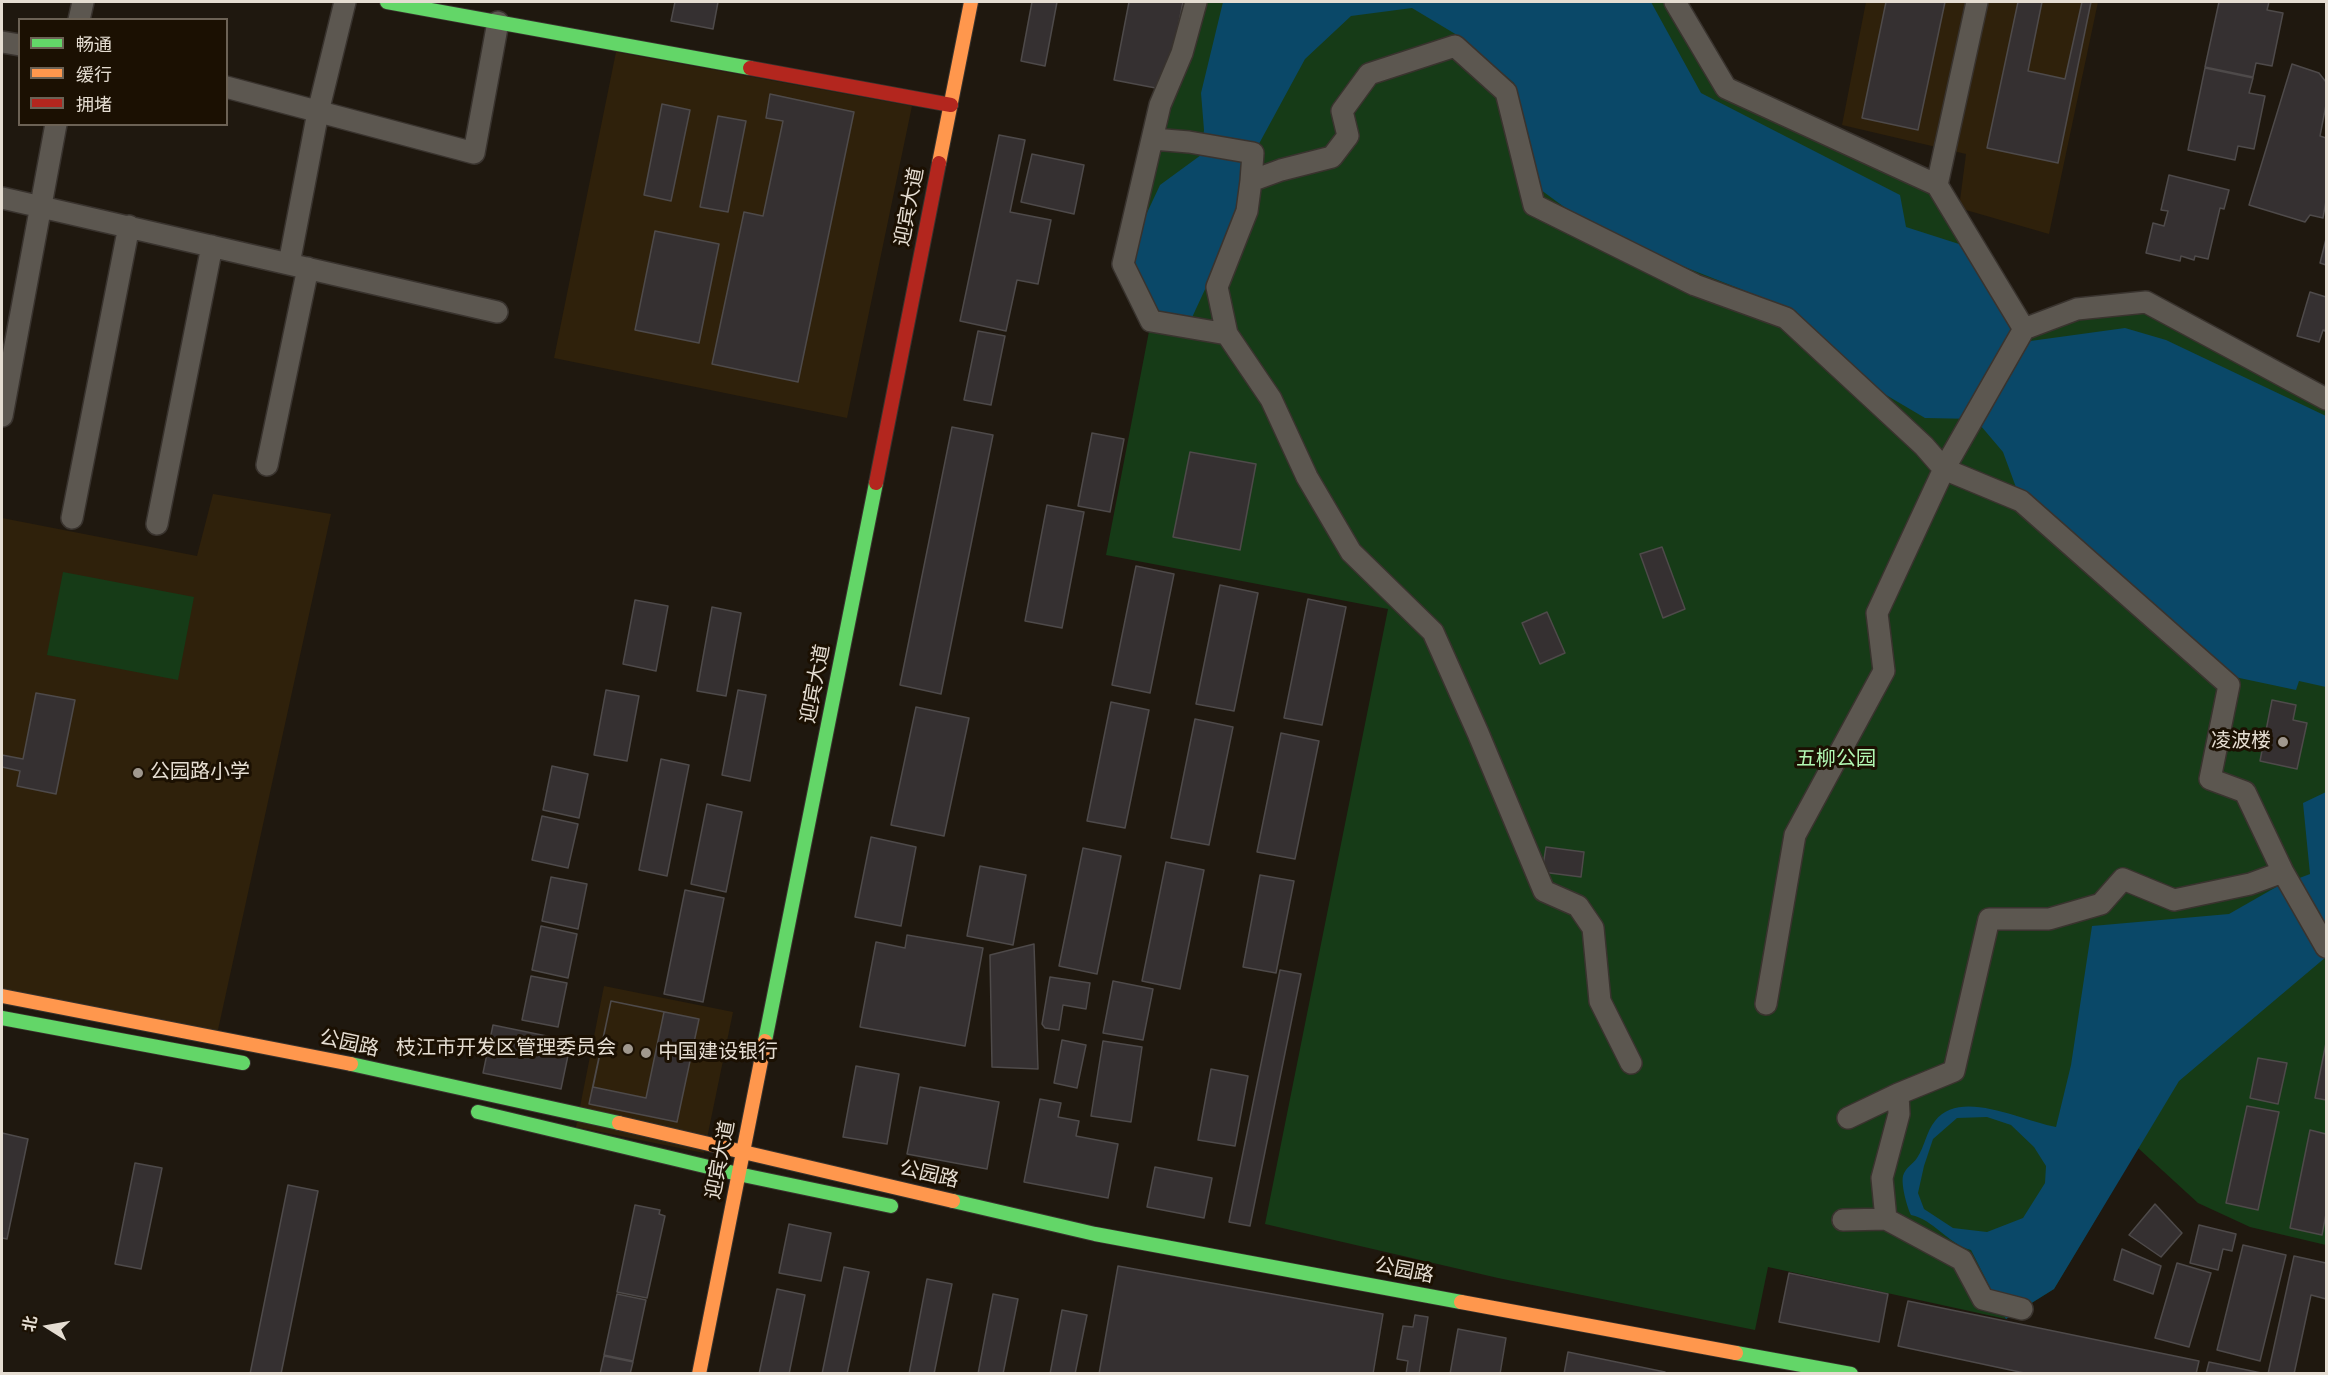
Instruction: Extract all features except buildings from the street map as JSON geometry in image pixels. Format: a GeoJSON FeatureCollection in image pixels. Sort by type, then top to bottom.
{"type":"FeatureCollection","features":[{"type":"Feature","properties":{"kind":"street"},"geometry":{"type":"LineString","coordinates":[[79,18],[83,2]]}},
{"type":"Feature","properties":{"kind":"street"},"geometry":{"type":"LineString","coordinates":[[267,465],[298,266],[318,111],[345,2]]}},
{"type":"Feature","properties":{"kind":"street"},"geometry":{"type":"LineString","coordinates":[[387,2],[951,105]]}},
{"type":"Feature","properties":{"kind":"street","name":"迎宾大道"},"geometry":{"type":"LineString","coordinates":[[699,1374],[734,1146],[971,2]]}},
{"type":"Feature","properties":{"kind":"street"},"geometry":{"type":"LineString","coordinates":[[1196,2],[1182,53],[1160,105],[1123,264],[1151,321],[1227,334]]}},
{"type":"Feature","properties":{"kind":"street"},"geometry":{"type":"LineString","coordinates":[[1676,2],[1726,88],[1937,186],[2023,331]]}},
{"type":"Feature","properties":{"kind":"street"},"geometry":{"type":"LineString","coordinates":[[1937,186],[1977,2]]}},
{"type":"Feature","properties":{"kind":"street"},"geometry":{"type":"LineString","coordinates":[[228,88],[474,153],[498,22]]}},
{"type":"Feature","properties":{"kind":"street"},"geometry":{"type":"LineString","coordinates":[[2,42],[18,45]]}},
{"type":"Feature","properties":{"kind":"street"},"geometry":{"type":"LineString","coordinates":[[1251,181],[1281,170],[1332,158],[1348,136],[1342,111],[1368,74],[1455,46],[1506,92],[1534,205],[1695,285],[1786,318],[1924,446],[1944,469],[2021,501],[2229,685],[2210,779],[2245,792],[2283,872],[2326,948]]}},
{"type":"Feature","properties":{"kind":"street"},"geometry":{"type":"LineString","coordinates":[[2,416],[56,126]]}},
{"type":"Feature","properties":{"kind":"street"},"geometry":{"type":"LineString","coordinates":[[1153,139],[1189,142],[1254,153],[1247,211],[1217,287],[1227,334],[1271,399],[1307,477],[1351,552],[1433,632],[1544,891],[1578,906],[1593,928],[1600,1001],[1631,1063]]}},
{"type":"Feature","properties":{"kind":"street"},"geometry":{"type":"LineString","coordinates":[[2,198],[497,312]]}},
{"type":"Feature","properties":{"kind":"street"},"geometry":{"type":"LineString","coordinates":[[72,518],[129,226]]}},
{"type":"Feature","properties":{"kind":"street"},"geometry":{"type":"LineString","coordinates":[[157,524],[212,246]]}},
{"type":"Feature","properties":{"kind":"street"},"geometry":{"type":"LineString","coordinates":[[1766,1004],[1795,835],[1884,671],[1877,613],[1944,469],[2023,331],[2077,309],[2146,302],[2326,399]]}},
{"type":"Feature","properties":{"kind":"street"},"geometry":{"type":"LineString","coordinates":[[1848,1118],[1954,1071],[1989,919],[2049,919],[2101,904],[2123,879],[2174,900],[2250,884],[2283,872]]}},
{"type":"Feature","properties":{"kind":"street","name":"公园路"},"geometry":{"type":"LineString","coordinates":[[2,996],[358,1065],[734,1146],[1095,1234],[1851,1374]]}},
{"type":"Feature","properties":{"kind":"street"},"geometry":{"type":"LineString","coordinates":[[2,1018],[260,1066]]}},
{"type":"Feature","properties":{"kind":"street"},"geometry":{"type":"LineString","coordinates":[[1886,1219],[1882,1178],[1899,1114],[1898,1094]]}},
{"type":"Feature","properties":{"kind":"street"},"geometry":{"type":"LineString","coordinates":[[459,1108],[729,1175],[907,1210]]}},
{"type":"Feature","properties":{"kind":"street"},"geometry":{"type":"LineString","coordinates":[[1843,1220],[1886,1219],[1962,1260],[1983,1299],[2022,1309]]}},
{"type":"Feature","properties":{"kind":"street"},"geometry":{"type":"LineString","coordinates":[[1077,1244],[1442,1306],[1794,1374]]}},
{"type":"Feature","properties":{"kind":"shaded area"},"geometry":{"type":"Polygon","coordinates":[[[1866,2],[2098,2],[2049,234],[1959,208],[1966,154],[1842,125],[1866,2]]]}},
{"type":"Feature","properties":{"kind":"shaded area"},"geometry":{"type":"Polygon","coordinates":[[[616,52],[912,106],[847,418],[554,358],[616,52]]]}},
{"type":"Feature","properties":{"kind":"shaded area","name":"公园路小学"},"geometry":{"type":"Polygon","coordinates":[[[213,494],[331,514],[216,1039],[2,990],[2,518],[197,556],[213,494]]]}},
{"type":"Feature","properties":{"kind":"shaded area"},"geometry":{"type":"Polygon","coordinates":[[[604,986],[733,1012],[704,1153],[576,1127],[604,986]]]}},
{"type":"Feature","properties":{"kind":"green space","name":"五柳公园"},"geometry":{"type":"Polygon","coordinates":[[[1196,2],[1675,2],[1726,89],[1937,185],[2024,329],[2131,308],[2326,400],[2326,1245],[2250,1227],[2198,1203],[2138,1148],[2054,1289],[2006,1319],[1768,1267],[1755,1330],[1498,1278],[1265,1224],[1388,609],[1106,555],[1151,321],[1123,264],[1196,2]]]}},
{"type":"Feature","properties":{"kind":"green space"},"geometry":{"type":"Polygon","coordinates":[[[63,572],[194,597],[178,680],[47,655],[63,572]]]}},
{"type":"Feature","properties":{"kind":"water"},"geometry":{"type":"Polygon","coordinates":[[[1223,2],[1651,2],[1701,93],[1900,195],[1906,227],[1959,244],[2023,342],[2125,328],[2166,340],[2326,416],[2326,687],[2299,681],[2296,690],[2230,676],[2021,501],[2003,452],[1975,419],[1925,418],[1815,353],[1796,311],[1601,234],[1541,190],[1514,83],[1457,35],[1412,8],[1351,16],[1305,59],[1254,153],[1250,192],[1189,324],[1151,321],[1123,264],[1160,185],[1201,155],[1204,130],[1201,93],[1223,2]]]}},
{"type":"Feature","properties":{"kind":"water"},"geometry":{"type":"Polygon","coordinates":[[[2326,792],[2326,957],[2179,1081],[2054,1289],[2006,1319],[1971,1250],[1955,1243],[1926,1221],[1911,1215],[1904,1190],[1904,1173],[1917,1158],[1935,1121],[1946,1112],[1960,1107],[1992,1109],[2056,1127],[2071,1065],[2092,926],[2229,914],[2278,886],[2310,874],[2303,803],[2326,792]],[[1987,1117],[1957,1118],[1933,1139],[1918,1193],[1924,1209],[1953,1228],[1987,1232],[2023,1218],[2045,1183],[2046,1166],[2034,1147],[2011,1125],[1987,1117]]]}},
{"type":"Feature","properties":{"kind":"traffic: fast"},"geometry":{"type":"LineString","coordinates":[[387,2],[750,68]]}},
{"type":"Feature","properties":{"kind":"traffic: fast"},"geometry":{"type":"LineString","coordinates":[[765,1041],[876,483]]}},
{"type":"Feature","properties":{"kind":"traffic: fast"},"geometry":{"type":"LineString","coordinates":[[2,1018],[243,1063]]}},
{"type":"Feature","properties":{"kind":"traffic: fast"},"geometry":{"type":"LineString","coordinates":[[351,1064],[619,1123]]}},
{"type":"Feature","properties":{"kind":"traffic: fast"},"geometry":{"type":"LineString","coordinates":[[478,1112],[738,1174],[891,1206]]}},
{"type":"Feature","properties":{"kind":"traffic: fast"},"geometry":{"type":"LineString","coordinates":[[953,1201],[1095,1234],[1461,1302]]}},
{"type":"Feature","properties":{"kind":"traffic: fast"},"geometry":{"type":"LineString","coordinates":[[1736,1353],[1851,1374]]}},
{"type":"Feature","properties":{"kind":"traffic: slow"},"geometry":{"type":"LineString","coordinates":[[939,163],[971,2]]}},
{"type":"Feature","properties":{"kind":"traffic: slow"},"geometry":{"type":"LineString","coordinates":[[2,996],[351,1064]]}},
{"type":"Feature","properties":{"kind":"traffic: slow"},"geometry":{"type":"LineString","coordinates":[[699,1374],[765,1041]]}},
{"type":"Feature","properties":{"kind":"traffic: slow"},"geometry":{"type":"LineString","coordinates":[[619,1123],[953,1201]]}},
{"type":"Feature","properties":{"kind":"traffic: slow"},"geometry":{"type":"LineString","coordinates":[[1461,1302],[1736,1353]]}},
{"type":"Feature","properties":{"kind":"traffic: jam"},"geometry":{"type":"LineString","coordinates":[[750,68],[951,105]]}},
{"type":"Feature","properties":{"kind":"traffic: jam"},"geometry":{"type":"LineString","coordinates":[[876,483],[939,163]]}},
{"type":"Feature","properties":{"kind":"place","name":"凌波楼"},"geometry":{"type":"Point","coordinates":[2283,742]}},
{"type":"Feature","properties":{"kind":"place","name":"公园路小学"},"geometry":{"type":"Point","coordinates":[138,773]}},
{"type":"Feature","properties":{"kind":"place","name":"枝江市开发区管理委员会"},"geometry":{"type":"Point","coordinates":[628,1049]}},
{"type":"Feature","properties":{"kind":"place","name":"中国建设银行"},"geometry":{"type":"Point","coordinates":[646,1053]}}]}
